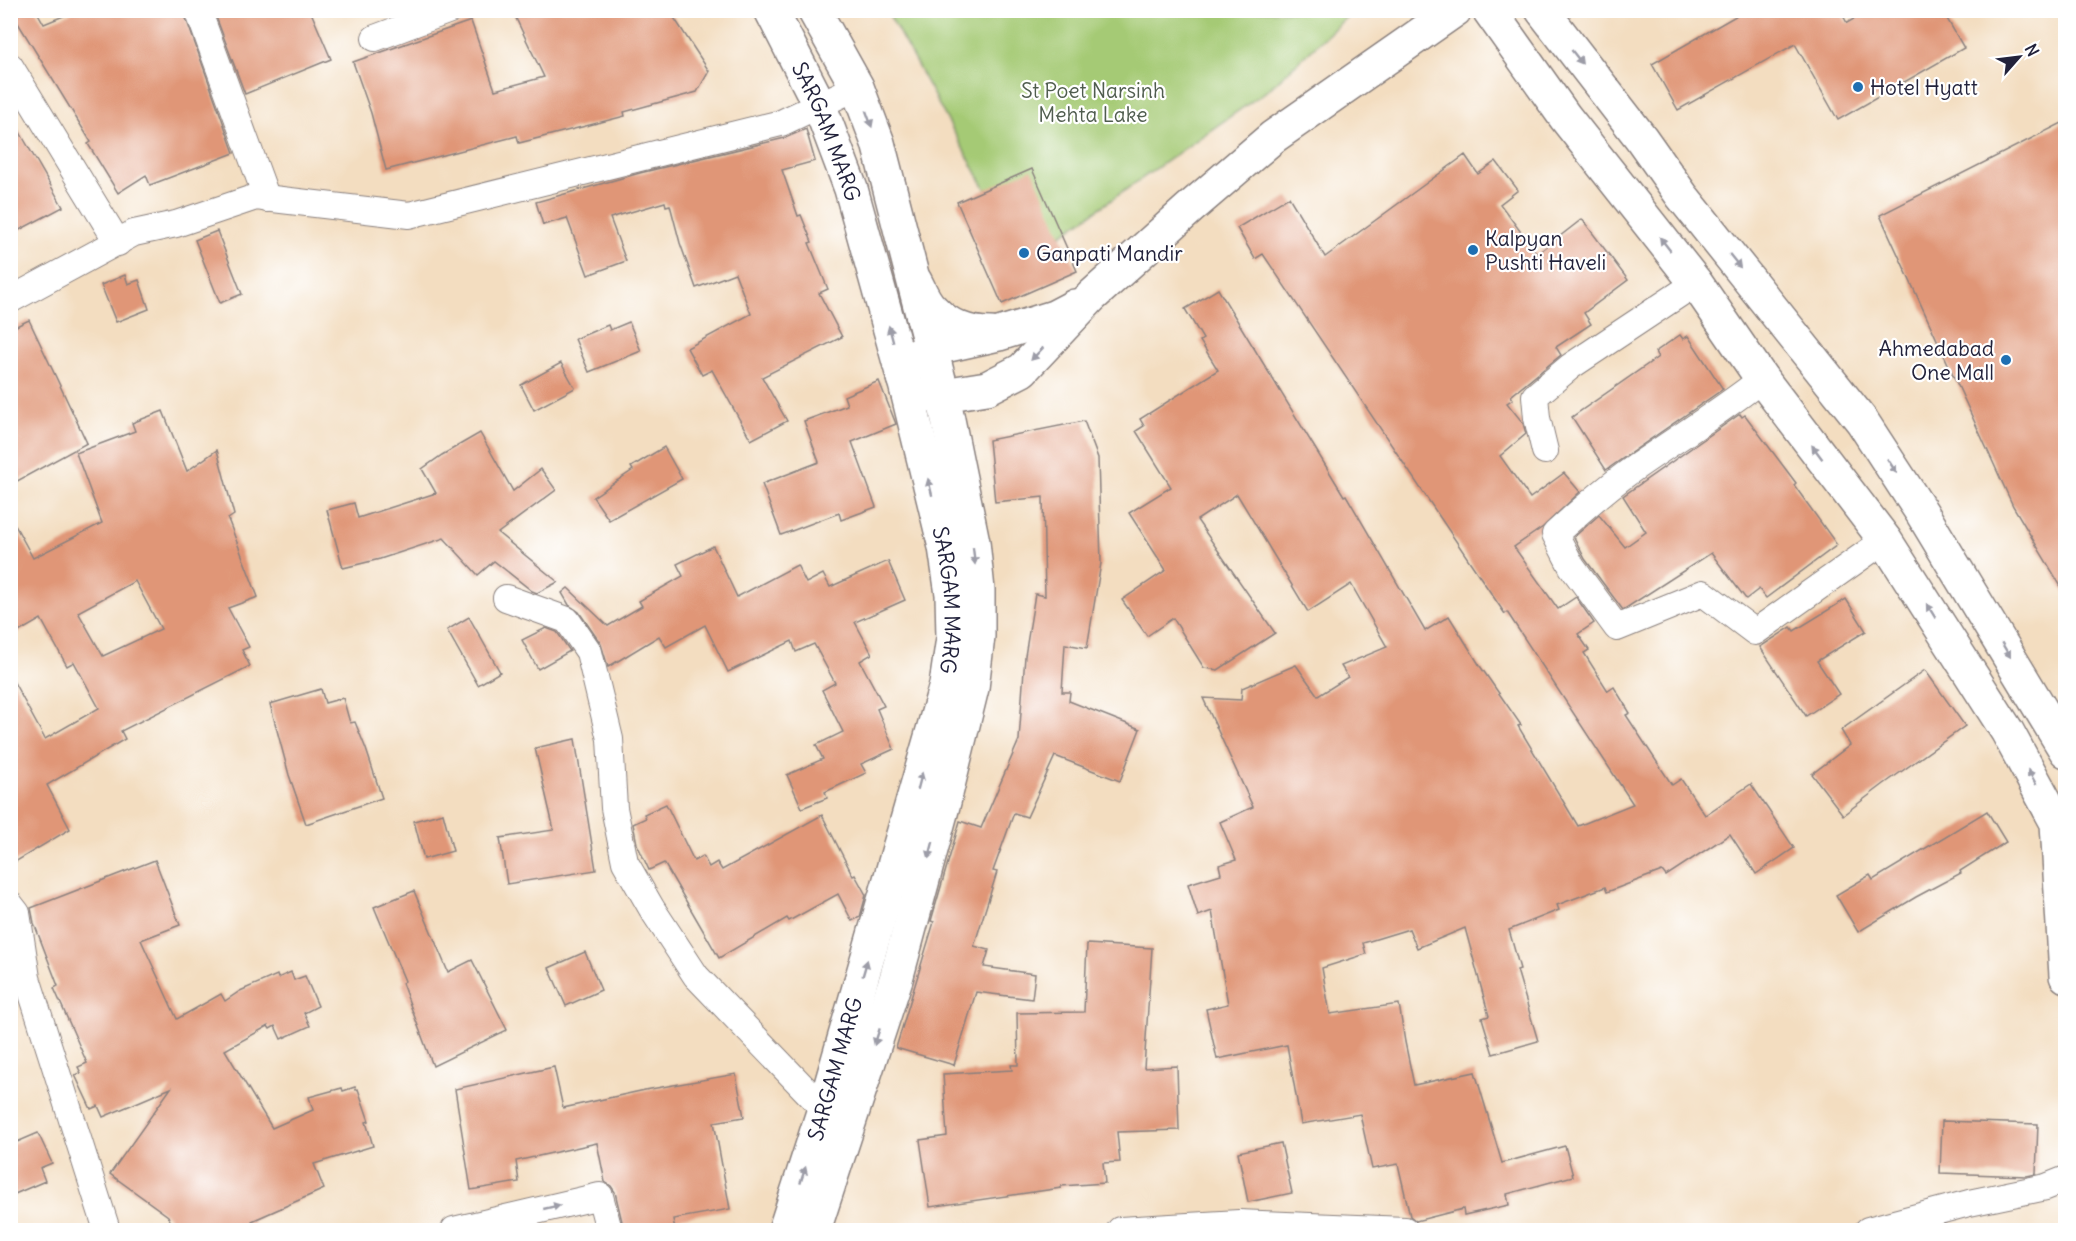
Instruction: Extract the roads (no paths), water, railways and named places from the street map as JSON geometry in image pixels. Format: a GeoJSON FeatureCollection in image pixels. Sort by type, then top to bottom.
{"type":"FeatureCollection","features":[{"type":"Feature","properties":{"kind":"street"},"geometry":{"type":"LineString","coordinates":[[198,10],[267,199]]}},
{"type":"Feature","properties":{"kind":"street"},"geometry":{"type":"LineString","coordinates":[[375,38],[450,10]]}},
{"type":"Feature","properties":{"kind":"street","name":"SARGAM MARG"},"geometry":{"type":"LineString","coordinates":[[771,10],[819,104],[851,189],[905,384],[945,547],[952,594],[953,638],[943,696],[824,1108],[785,1230]]}},
{"type":"Feature","properties":{"kind":"street","name":"SARGAM MARG"},"geometry":{"type":"LineString","coordinates":[[814,10],[857,87],[878,143],[943,395],[973,542],[978,590],[978,636],[972,688],[944,802],[896,980],[814,1230]]}},
{"type":"Feature","properties":{"kind":"street"},"geometry":{"type":"LineString","coordinates":[[954,452],[959,422],[971,403],[987,388],[1022,370],[1092,296],[1190,208],[1273,137],[1455,10]]}},
{"type":"Feature","properties":{"kind":"street"},"geometry":{"type":"LineString","coordinates":[[1489,10],[1564,117],[1696,283],[1762,379],[1885,540],[2007,731],[2061,821],[2066,976]]}},
{"type":"Feature","properties":{"kind":"street"},"geometry":{"type":"LineString","coordinates":[[1542,10],[1641,138],[1682,196],[1862,421],[1923,513],[2066,751]]}},
{"type":"Feature","properties":{"kind":"street"},"geometry":{"type":"LineString","coordinates":[[10,66],[118,243]]}},
{"type":"Feature","properties":{"kind":"street"},"geometry":{"type":"LineString","coordinates":[[10,300],[134,233],[176,224],[256,197],[409,215],[782,123],[857,87]]}},
{"type":"Feature","properties":{"kind":"street"},"geometry":{"type":"LineString","coordinates":[[915,281],[930,308],[952,325],[973,334],[999,334]]}},
{"type":"Feature","properties":{"kind":"street"},"geometry":{"type":"LineString","coordinates":[[1545,451],[1537,418],[1535,396],[1571,366],[1696,283]]}},
{"type":"Feature","properties":{"kind":"street"},"geometry":{"type":"LineString","coordinates":[[987,388],[924,396],[905,384],[916,356],[931,349],[999,334],[1054,317],[1092,296]]}},
{"type":"Feature","properties":{"kind":"street"},"geometry":{"type":"LineString","coordinates":[[1762,379],[1700,425],[1632,470],[1591,501],[1555,534],[1572,567],[1617,628],[1703,593],[1755,632],[1885,540]]}},
{"type":"Feature","properties":{"kind":"street"},"geometry":{"type":"LineString","coordinates":[[506,598],[567,620],[589,652],[610,739],[614,808],[626,862],[652,909],[696,976],[824,1108]]}},
{"type":"Feature","properties":{"kind":"street"},"geometry":{"type":"LineString","coordinates":[[10,904],[17,913],[27,978],[107,1230]]}},
{"type":"Feature","properties":{"kind":"street"},"geometry":{"type":"LineString","coordinates":[[1868,1230],[1969,1203],[2046,1187],[2066,1179]]}},
{"type":"Feature","properties":{"kind":"street"},"geometry":{"type":"LineString","coordinates":[[454,1230],[600,1196],[609,1230]]}},
{"type":"Feature","properties":{"kind":"street"},"geometry":{"type":"LineString","coordinates":[[1120,1230],[1239,1223],[1405,1230]]}},
{"type":"Feature","properties":{"kind":"place","name":"Hotel Hyatt"},"geometry":{"type":"Point","coordinates":[1858,87]}},
{"type":"Feature","properties":{"kind":"place","name":"Kalpyan Pushti Haveli"},"geometry":{"type":"Point","coordinates":[1473,250]}},
{"type":"Feature","properties":{"kind":"place","name":"Ganpati Mandir"},"geometry":{"type":"Point","coordinates":[1024,253]}},
{"type":"Feature","properties":{"kind":"place","name":"Ahmedabad One Mall"},"geometry":{"type":"Point","coordinates":[2006,360]}},
{"type":"Feature","properties":{"kind":"park label","name":"St Poet Narsinh Mehta Lake"},"geometry":{"type":"Point","coordinates":[1093,102]}}]}
